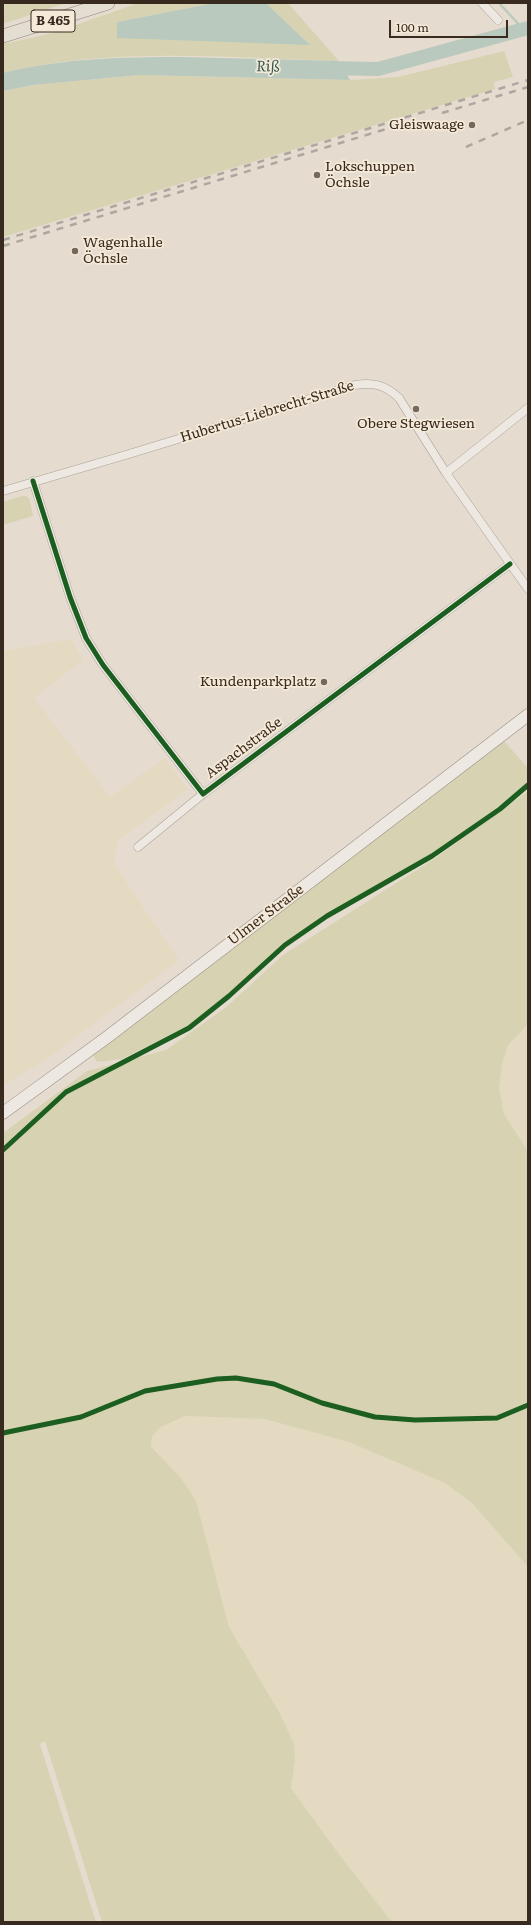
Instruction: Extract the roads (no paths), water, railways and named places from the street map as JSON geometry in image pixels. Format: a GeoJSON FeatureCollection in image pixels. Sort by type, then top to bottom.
{"type":"FeatureCollection","features":[{"type":"Feature","properties":{"kind":"main road","name":"B 465"},"geometry":{"type":"LineString","coordinates":[[3,36],[87,6],[108,3]]}},
{"type":"Feature","properties":{"kind":"main road","name":"Ulmer Straße"},"geometry":{"type":"LineString","coordinates":[[4,1111],[106,1038],[528,715]]}},
{"type":"Feature","properties":{"kind":"street"},"geometry":{"type":"LineString","coordinates":[[482,3],[498,20]]}},
{"type":"Feature","properties":{"kind":"street","name":"Hubertus-Liebrecht-Straße"},"geometry":{"type":"LineString","coordinates":[[3,491],[355,385],[369,383],[377,384],[389,389],[399,398],[446,473],[528,589]]}},
{"type":"Feature","properties":{"kind":"street"},"geometry":{"type":"LineString","coordinates":[[446,473],[528,408]]}},
{"type":"Feature","properties":{"kind":"street","name":"Aspachstraße"},"geometry":{"type":"LineString","coordinates":[[33,482],[70,597],[86,638],[103,665],[203,794]]}},
{"type":"Feature","properties":{"kind":"street","name":"Aspachstraße"},"geometry":{"type":"LineString","coordinates":[[138,847],[203,794],[510,564]]}},
{"type":"Feature","properties":{"kind":"water"},"geometry":{"type":"Polygon","coordinates":[[[214,3],[266,3],[310,45],[117,38],[117,22],[214,3]]]}},
{"type":"Feature","properties":{"kind":"water"},"geometry":{"type":"Polygon","coordinates":[[[183,57],[339,61],[350,80],[140,75],[33,85],[3,91],[3,73],[25,68],[93,59],[183,57]]]}},
{"type":"Feature","properties":{"kind":"waterway"},"geometry":{"type":"LineString","coordinates":[[499,3],[524,30]]}},
{"type":"Feature","properties":{"kind":"waterway","name":"Riß"},"geometry":{"type":"LineString","coordinates":[[324,68],[378,69],[528,28]]}},
{"type":"Feature","properties":{"kind":"railway"},"geometry":{"type":"LineString","coordinates":[[3,240],[528,80]]}},
{"type":"Feature","properties":{"kind":"railway"},"geometry":{"type":"LineString","coordinates":[[442,113],[528,87]]}},
{"type":"Feature","properties":{"kind":"railway"},"geometry":{"type":"LineString","coordinates":[[466,147],[528,120]]}},
{"type":"Feature","properties":{"kind":"railway"},"geometry":{"type":"LineString","coordinates":[[3,246],[409,122]]}},
{"type":"Feature","properties":{"kind":"place","name":"Gleiswaage"},"geometry":{"type":"Point","coordinates":[472,125]}},
{"type":"Feature","properties":{"kind":"place","name":"Lokschuppen Öchsle"},"geometry":{"type":"Point","coordinates":[317,175]}},
{"type":"Feature","properties":{"kind":"place","name":"Wagenhalle Öchsle"},"geometry":{"type":"Point","coordinates":[75,251]}},
{"type":"Feature","properties":{"kind":"place","name":"Obere Stegwiesen"},"geometry":{"type":"Point","coordinates":[416,409]}},
{"type":"Feature","properties":{"kind":"place","name":"Kundenparkplatz"},"geometry":{"type":"Point","coordinates":[324,682]}}]}
